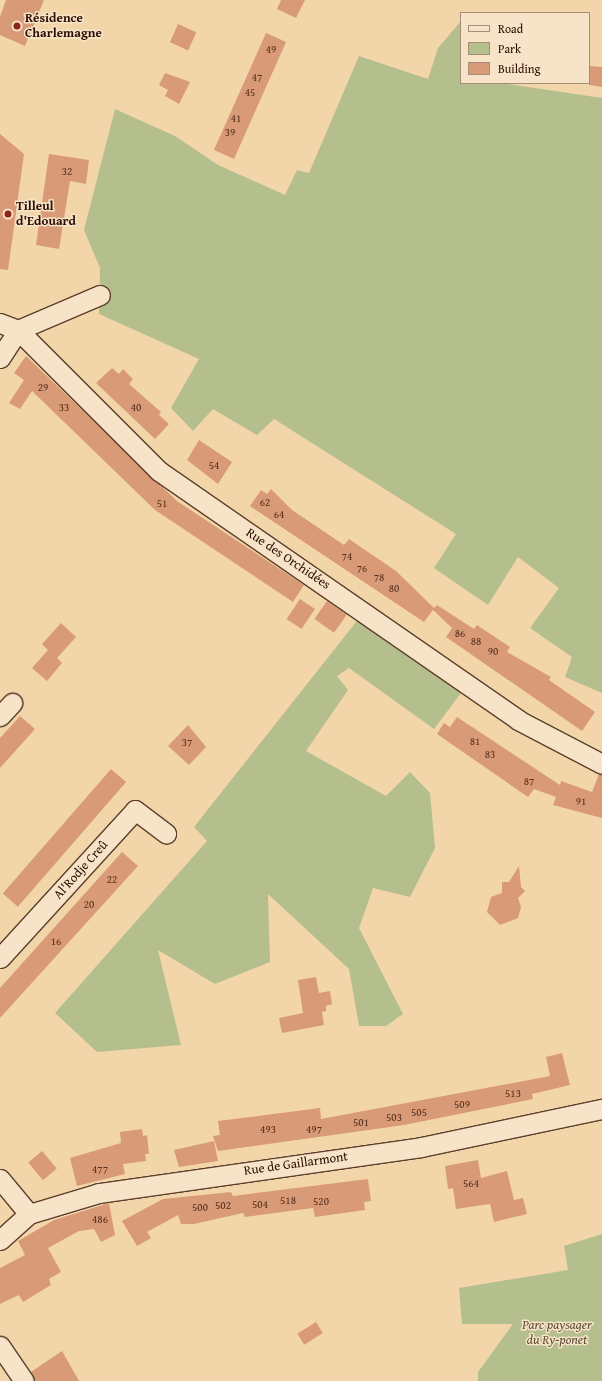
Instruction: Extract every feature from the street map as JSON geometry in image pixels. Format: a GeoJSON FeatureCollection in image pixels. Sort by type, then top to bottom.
{"type":"FeatureCollection","features":[{"type":"Feature","properties":{"kind":"street"},"geometry":{"type":"LineString","coordinates":[[0,358],[18,330],[100,295]]}},
{"type":"Feature","properties":{"kind":"street","name":"Rue des Orchidées"},"geometry":{"type":"LineString","coordinates":[[0,323],[18,330],[159,471],[518,720],[602,764]]}},
{"type":"Feature","properties":{"kind":"street","name":"Al'Rodje Creû"},"geometry":{"type":"LineString","coordinates":[[0,958],[135,810],[166,833]]}},
{"type":"Feature","properties":{"kind":"street","name":"Rue de Gaillarmont"},"geometry":{"type":"LineString","coordinates":[[0,1240],[30,1214],[99,1193],[421,1147],[602,1109]]}},
{"type":"Feature","properties":{"kind":"street"},"geometry":{"type":"LineString","coordinates":[[0,1179],[30,1214]]}},
{"type":"Feature","properties":{"kind":"street"},"geometry":{"type":"LineString","coordinates":[[0,1346],[24,1381]]}},
{"type":"Feature","properties":{"kind":"green space"},"geometry":{"type":"Polygon","coordinates":[[[460,22],[460,84],[509,84],[602,98],[602,693],[565,677],[572,657],[530,628],[559,588],[518,557],[488,605],[434,568],[456,534],[274,419],[257,435],[213,409],[193,431],[171,408],[199,359],[99,314],[100,268],[84,230],[115,109],[175,136],[218,165],[285,195],[297,170],[309,173],[359,56],[428,79],[438,48],[460,22]]]}},
{"type":"Feature","properties":{"kind":"green space"},"geometry":{"type":"Polygon","coordinates":[[[360,617],[464,689],[434,729],[349,668],[337,676],[348,690],[306,751],[386,796],[410,772],[430,793],[435,848],[410,897],[373,888],[359,928],[403,1014],[386,1026],[359,1026],[349,969],[268,894],[270,962],[215,984],[158,950],[181,1045],[97,1052],[55,1013],[207,841],[194,827],[360,617]]]}},
{"type":"Feature","properties":{"kind":"green space","name":"Parc paysager du Ry-ponet"},"geometry":{"type":"Polygon","coordinates":[[[602,1234],[602,1381],[478,1381],[478,1372],[513,1324],[462,1324],[459,1288],[568,1270],[564,1246],[602,1234]]]}},
{"type":"Feature","properties":{"kind":"building","name":"Résidence Charlemagne"},"geometry":{"type":"Polygon","coordinates":[[[6,0],[44,0],[25,46],[0,35],[0,17],[6,0]]]}},
{"type":"Feature","properties":{"kind":"building"},"geometry":{"type":"Polygon","coordinates":[[[281,0],[305,0],[296,18],[277,9],[281,0]]]}},
{"type":"Feature","properties":{"kind":"building"},"geometry":{"type":"Polygon","coordinates":[[[178,24],[196,32],[188,50],[170,42],[178,24]]]}},
{"type":"Feature","properties":{"kind":"building"},"geometry":{"type":"Polygon","coordinates":[[[266,33],[286,42],[234,159],[214,150],[266,33]]]}},
{"type":"Feature","properties":{"kind":"building"},"geometry":{"type":"Polygon","coordinates":[[[590,66],[602,67],[602,87],[589,85],[590,66]]]}},
{"type":"Feature","properties":{"kind":"building"},"geometry":{"type":"Polygon","coordinates":[[[165,73],[190,82],[179,104],[165,96],[168,90],[159,85],[165,73]]]}},
{"type":"Feature","properties":{"kind":"building","name":"Tilleul d'Edouard"},"geometry":{"type":"Polygon","coordinates":[[[0,134],[24,154],[8,270],[0,269],[0,134]]]}},
{"type":"Feature","properties":{"kind":"building"},"geometry":{"type":"Polygon","coordinates":[[[49,154],[89,160],[86,184],[70,181],[59,249],[36,245],[49,154]]]}},
{"type":"Feature","properties":{"kind":"building"},"geometry":{"type":"Polygon","coordinates":[[[26,356],[177,501],[304,585],[293,602],[155,510],[32,391],[20,409],[9,403],[24,380],[14,373],[26,356]]]}},
{"type":"Feature","properties":{"kind":"building"},"geometry":{"type":"Polygon","coordinates":[[[112,368],[119,374],[123,369],[133,379],[129,384],[161,412],[159,415],[169,424],[155,439],[96,383],[112,368]]]}},
{"type":"Feature","properties":{"kind":"building"},"geometry":{"type":"Polygon","coordinates":[[[199,440],[232,462],[218,484],[187,460],[199,440]]]}},
{"type":"Feature","properties":{"kind":"building"},"geometry":{"type":"Polygon","coordinates":[[[271,489],[292,510],[344,545],[349,539],[396,571],[434,608],[437,605],[474,629],[477,625],[510,647],[507,652],[551,677],[549,680],[595,712],[582,731],[446,637],[452,628],[433,610],[424,622],[250,506],[261,490],[267,494],[271,489]]]}},
{"type":"Feature","properties":{"kind":"building"},"geometry":{"type":"Polygon","coordinates":[[[300,599],[315,609],[302,629],[287,619],[300,599]]]}},
{"type":"Feature","properties":{"kind":"building"},"geometry":{"type":"Polygon","coordinates":[[[327,601],[347,615],[334,633],[314,619],[327,601]]]}},
{"type":"Feature","properties":{"kind":"building"},"geometry":{"type":"Polygon","coordinates":[[[61,623],[76,637],[57,658],[62,663],[47,681],[32,668],[48,650],[42,644],[61,623]]]}},
{"type":"Feature","properties":{"kind":"building"},"geometry":{"type":"Polygon","coordinates":[[[20,716],[35,729],[0,768],[0,738],[20,716]]]}},
{"type":"Feature","properties":{"kind":"building"},"geometry":{"type":"Polygon","coordinates":[[[457,717],[560,785],[561,781],[592,792],[599,774],[602,775],[602,818],[553,805],[556,797],[534,789],[528,797],[437,734],[444,723],[450,727],[457,717]]]}},
{"type":"Feature","properties":{"kind":"building"},"geometry":{"type":"Polygon","coordinates":[[[188,725],[206,747],[189,765],[168,746],[188,725]]]}},
{"type":"Feature","properties":{"kind":"building"},"geometry":{"type":"Polygon","coordinates":[[[111,769],[126,782],[18,907],[3,894],[111,769]]]}},
{"type":"Feature","properties":{"kind":"building"},"geometry":{"type":"Polygon","coordinates":[[[122,852],[138,866],[0,1018],[0,988],[122,852]]]}},
{"type":"Feature","properties":{"kind":"building"},"geometry":{"type":"Polygon","coordinates":[[[519,866],[521,887],[525,891],[518,898],[521,907],[518,918],[500,925],[487,912],[491,897],[502,893],[502,882],[509,882],[519,866]]]}},
{"type":"Feature","properties":{"kind":"building"},"geometry":{"type":"Polygon","coordinates":[[[316,977],[319,993],[330,991],[332,1004],[326,1006],[326,1011],[322,1012],[324,1025],[282,1033],[279,1018],[303,1013],[298,980],[316,977]]]}},
{"type":"Feature","properties":{"kind":"building"},"geometry":{"type":"Polygon","coordinates":[[[562,1053],[570,1085],[532,1094],[533,1099],[404,1125],[218,1151],[213,1136],[220,1135],[218,1121],[320,1108],[321,1119],[550,1076],[546,1057],[562,1053]]]}},
{"type":"Feature","properties":{"kind":"building"},"geometry":{"type":"Polygon","coordinates":[[[142,1129],[143,1136],[147,1135],[149,1154],[145,1154],[146,1161],[123,1164],[125,1174],[77,1186],[70,1158],[121,1143],[120,1132],[142,1129]]]}},
{"type":"Feature","properties":{"kind":"building"},"geometry":{"type":"Polygon","coordinates":[[[214,1141],[218,1161],[179,1167],[174,1150],[214,1141]]]}},
{"type":"Feature","properties":{"kind":"building"},"geometry":{"type":"Polygon","coordinates":[[[42,1151],[57,1169],[43,1180],[28,1163],[42,1151]]]}},
{"type":"Feature","properties":{"kind":"building"},"geometry":{"type":"Polygon","coordinates":[[[478,1160],[481,1178],[507,1171],[514,1200],[523,1198],[527,1214],[494,1222],[490,1204],[456,1209],[453,1188],[448,1189],[445,1166],[478,1160]]]}},
{"type":"Feature","properties":{"kind":"building"},"geometry":{"type":"Polygon","coordinates":[[[368,1179],[371,1201],[364,1202],[365,1210],[315,1217],[313,1208],[245,1217],[243,1213],[194,1224],[181,1224],[178,1215],[147,1232],[151,1238],[137,1246],[122,1221],[163,1199],[231,1192],[233,1196],[368,1179]]]}},
{"type":"Feature","properties":{"kind":"building"},"geometry":{"type":"Polygon","coordinates":[[[109,1203],[115,1235],[101,1242],[94,1229],[79,1231],[48,1248],[61,1272],[49,1279],[51,1285],[23,1302],[19,1295],[0,1304],[0,1268],[25,1255],[18,1241],[54,1220],[109,1203]]]}},
{"type":"Feature","properties":{"kind":"building"},"geometry":{"type":"Polygon","coordinates":[[[316,1322],[323,1333],[304,1345],[297,1334],[316,1322]]]}},
{"type":"Feature","properties":{"kind":"building"},"geometry":{"type":"Polygon","coordinates":[[[62,1351],[79,1381],[35,1381],[31,1372],[62,1351]]]}},
{"type":"Feature","properties":{"kind":"place","name":"Résidence Charlemagne"},"geometry":{"type":"Point","coordinates":[17,26]}},
{"type":"Feature","properties":{"kind":"place","name":"Tilleul d'Edouard"},"geometry":{"type":"Point","coordinates":[8,214]}}]}
